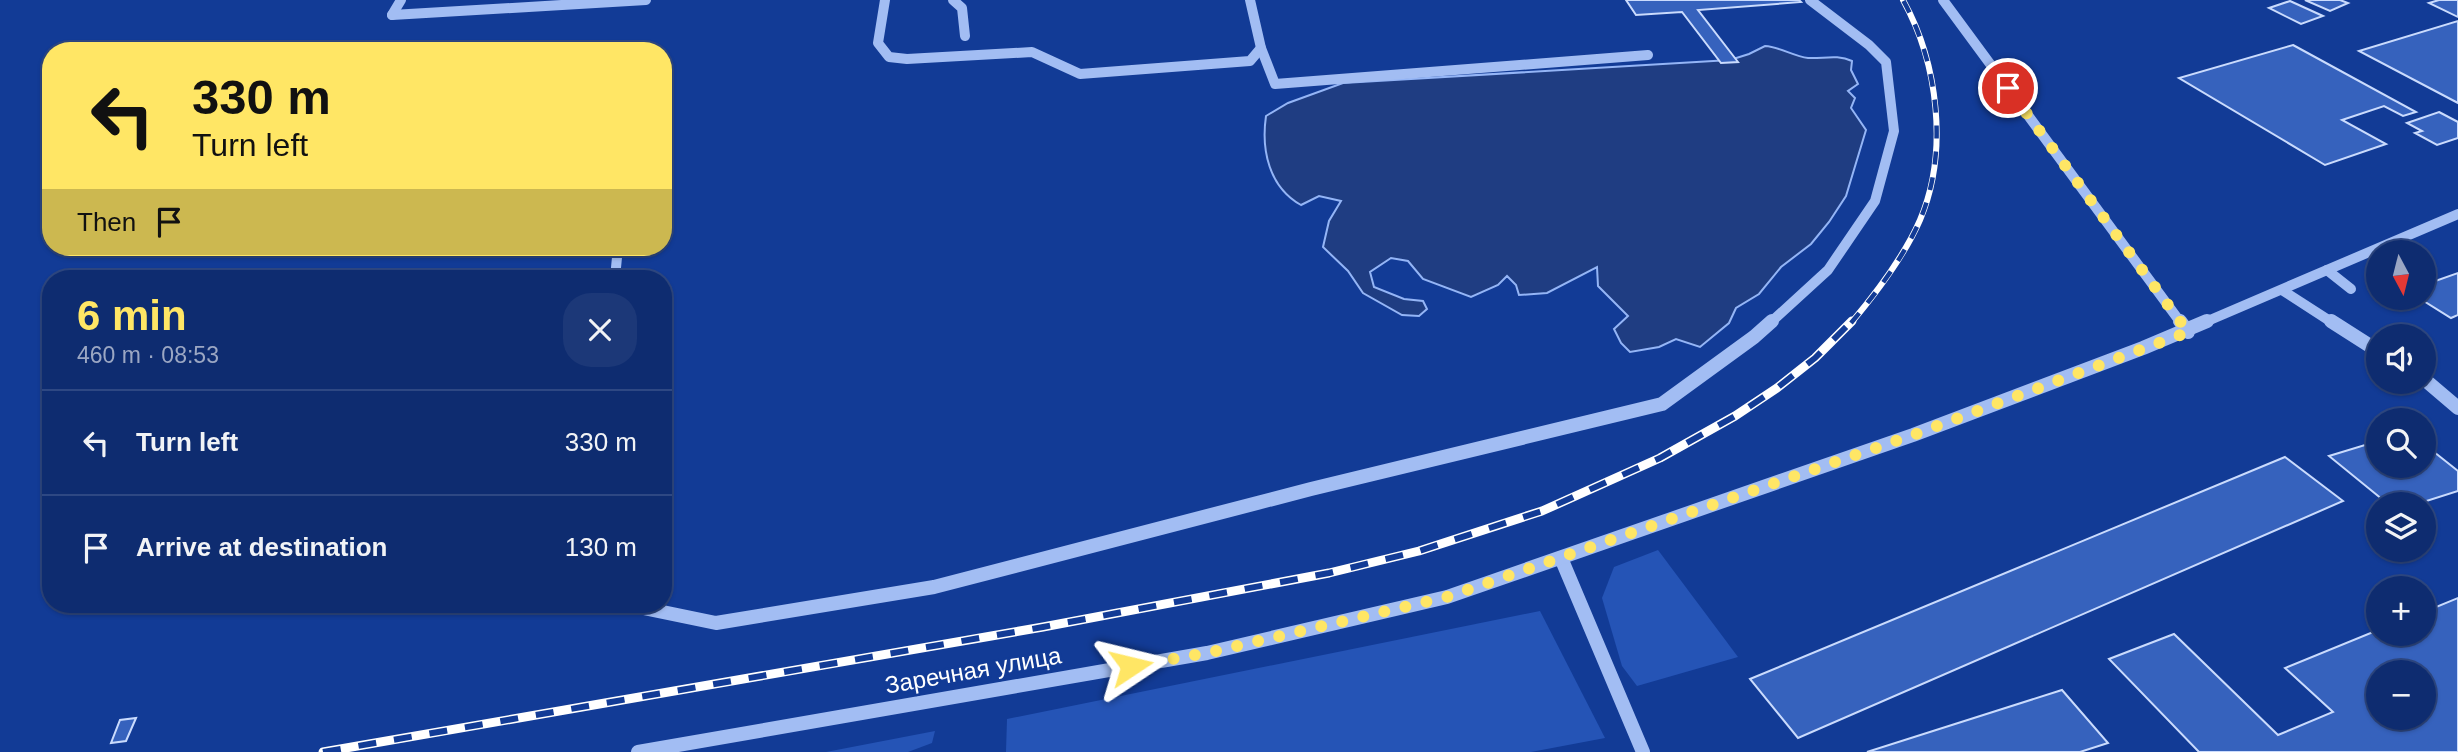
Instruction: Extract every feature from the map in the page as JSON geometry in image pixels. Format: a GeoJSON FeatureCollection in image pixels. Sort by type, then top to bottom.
{"type":"FeatureCollection","features":[{"type":"Feature","properties":{"kind":"street"},"geometry":{"type":"LineString","coordinates":[[401,0],[391,15],[646,0]]}},
{"type":"Feature","properties":{"kind":"street"},"geometry":{"type":"LineString","coordinates":[[885,0],[878,43],[889,57],[907,59],[1032,52],[1080,74],[1250,61],[1261,48]]}},
{"type":"Feature","properties":{"kind":"street"},"geometry":{"type":"LineString","coordinates":[[953,0],[962,8],[965,36]]}},
{"type":"Feature","properties":{"kind":"street"},"geometry":{"type":"LineString","coordinates":[[1250,0],[1261,48],[1275,84],[1648,55]]}},
{"type":"Feature","properties":{"kind":"street"},"geometry":{"type":"LineString","coordinates":[[665,613],[716,624],[934,587],[1298,492],[1662,404],[1754,337],[1828,270],[1875,201],[1894,131],[1886,62],[1869,44],[1810,0]]}},
{"type":"Feature","properties":{"kind":"street"},"geometry":{"type":"LineString","coordinates":[[1943,0],[2188,332]]}},
{"type":"Feature","properties":{"kind":"street","name":"Заречная улица"},"geometry":{"type":"LineString","coordinates":[[638,752],[1207,653],[1447,597],[1913,435],[2188,332],[2458,214]]}},
{"type":"Feature","properties":{"kind":"street"},"geometry":{"type":"LineString","coordinates":[[2327,270],[2351,289]]}},
{"type":"Feature","properties":{"kind":"street"},"geometry":{"type":"LineString","coordinates":[[2282,290],[2366,343]]}},
{"type":"Feature","properties":{"kind":"street"},"geometry":{"type":"LineString","coordinates":[[2436,389],[2458,408]]}},
{"type":"Feature","properties":{"kind":"street"},"geometry":{"type":"LineString","coordinates":[[1561,558],[1643,752]]}},
{"type":"Feature","properties":{"kind":"shaded area"},"geometry":{"type":"Polygon","coordinates":[[[1765,46],[1808,58],[1835,57],[1852,61],[1851,70],[1858,84],[1848,91],[1855,98],[1851,108],[1866,130],[1846,196],[1829,222],[1811,244],[1781,267],[1759,294],[1736,308],[1729,323],[1700,347],[1676,339],[1659,347],[1630,352],[1621,343],[1614,329],[1628,316],[1598,286],[1597,267],[1547,293],[1519,295],[1516,285],[1507,276],[1498,285],[1471,297],[1423,279],[1408,261],[1391,258],[1370,272],[1374,287],[1404,299],[1423,301],[1427,309],[1419,316],[1402,315],[1363,293],[1348,271],[1323,247],[1329,221],[1341,201],[1319,196],[1301,205],[1281,188],[1266,154],[1266,116],[1288,103],[1343,83],[1730,60],[1765,46]]]}},
{"type":"Feature","properties":{"kind":"shaded area"},"geometry":{"type":"Polygon","coordinates":[[[1658,550],[1738,657],[1637,686],[1622,666],[1602,598],[1614,567],[1658,550]]]}},
{"type":"Feature","properties":{"kind":"shaded area"},"geometry":{"type":"Polygon","coordinates":[[[1540,611],[1605,738],[1531,752],[1006,752],[1007,719],[1540,611]]]}},
{"type":"Feature","properties":{"kind":"shaded area"},"geometry":{"type":"Polygon","coordinates":[[[935,731],[932,743],[908,752],[826,752],[935,731]]]}},
{"type":"Feature","properties":{"kind":"building"},"geometry":{"type":"Polygon","coordinates":[[[1626,0],[1801,2],[1698,10],[1738,62],[1721,63],[1682,12],[1636,15],[1626,0]]]}},
{"type":"Feature","properties":{"kind":"building"},"geometry":{"type":"Polygon","coordinates":[[[2305,0],[2340,0],[2348,3],[2330,11],[2305,0]]]}},
{"type":"Feature","properties":{"kind":"building"},"geometry":{"type":"Polygon","coordinates":[[[2458,0],[2458,17],[2429,3],[2458,0]]]}},
{"type":"Feature","properties":{"kind":"building"},"geometry":{"type":"Polygon","coordinates":[[[2290,1],[2323,16],[2301,24],[2269,8],[2290,1]]]}},
{"type":"Feature","properties":{"kind":"building"},"geometry":{"type":"Polygon","coordinates":[[[2458,21],[2458,103],[2359,51],[2458,21]]]}},
{"type":"Feature","properties":{"kind":"building"},"geometry":{"type":"Polygon","coordinates":[[[2293,45],[2416,112],[2403,116],[2384,106],[2342,120],[2386,144],[2325,165],[2179,78],[2293,45]]]}},
{"type":"Feature","properties":{"kind":"building"},"geometry":{"type":"Polygon","coordinates":[[[2439,112],[2458,122],[2458,138],[2437,145],[2415,133],[2422,131],[2407,123],[2439,112]]]}},
{"type":"Feature","properties":{"kind":"building"},"geometry":{"type":"Polygon","coordinates":[[[2458,273],[2458,315],[2451,318],[2436,309],[2436,281],[2458,273]]]}},
{"type":"Feature","properties":{"kind":"building"},"geometry":{"type":"Polygon","coordinates":[[[2366,445],[2366,478],[2436,478],[2436,454],[2458,471],[2458,491],[2436,498],[2436,492],[2373,492],[2329,456],[2366,445]]]}},
{"type":"Feature","properties":{"kind":"building"},"geometry":{"type":"Polygon","coordinates":[[[2285,457],[2343,501],[1798,738],[1750,679],[2285,457]]]}},
{"type":"Feature","properties":{"kind":"building"},"geometry":{"type":"Polygon","coordinates":[[[2458,598],[2458,752],[2199,752],[2109,659],[2174,634],[2278,735],[2333,712],[2285,668],[2366,635],[2366,646],[2436,646],[2436,607],[2458,598]]]}},
{"type":"Feature","properties":{"kind":"building"},"geometry":{"type":"Polygon","coordinates":[[[2062,690],[2108,743],[2080,752],[1867,752],[2062,690]]]}},
{"type":"Feature","properties":{"kind":"building"},"geometry":{"type":"Polygon","coordinates":[[[136,718],[126,741],[111,743],[120,720],[136,718]]]}},
{"type":"Feature","properties":{"kind":"railway"},"geometry":{"type":"LineString","coordinates":[[1851,323],[1889,274],[1914,234],[1929,194],[1934,166],[1937,137],[1931,79],[1915,25],[1903,0]]}},
{"type":"Feature","properties":{"kind":"railway"},"geometry":{"type":"LineString","coordinates":[[323,752],[1043,627],[1329,573],[1419,551],[1542,511],[1660,458],[1735,416],[1777,388],[1815,358],[1852,321]]}},
{"type":"Feature","properties":{"kind":"route"},"geometry":{"type":"LineString","coordinates":[[1131,666],[1207,653],[1447,597],[1913,435],[2188,332],[2008,88]]}}]}
